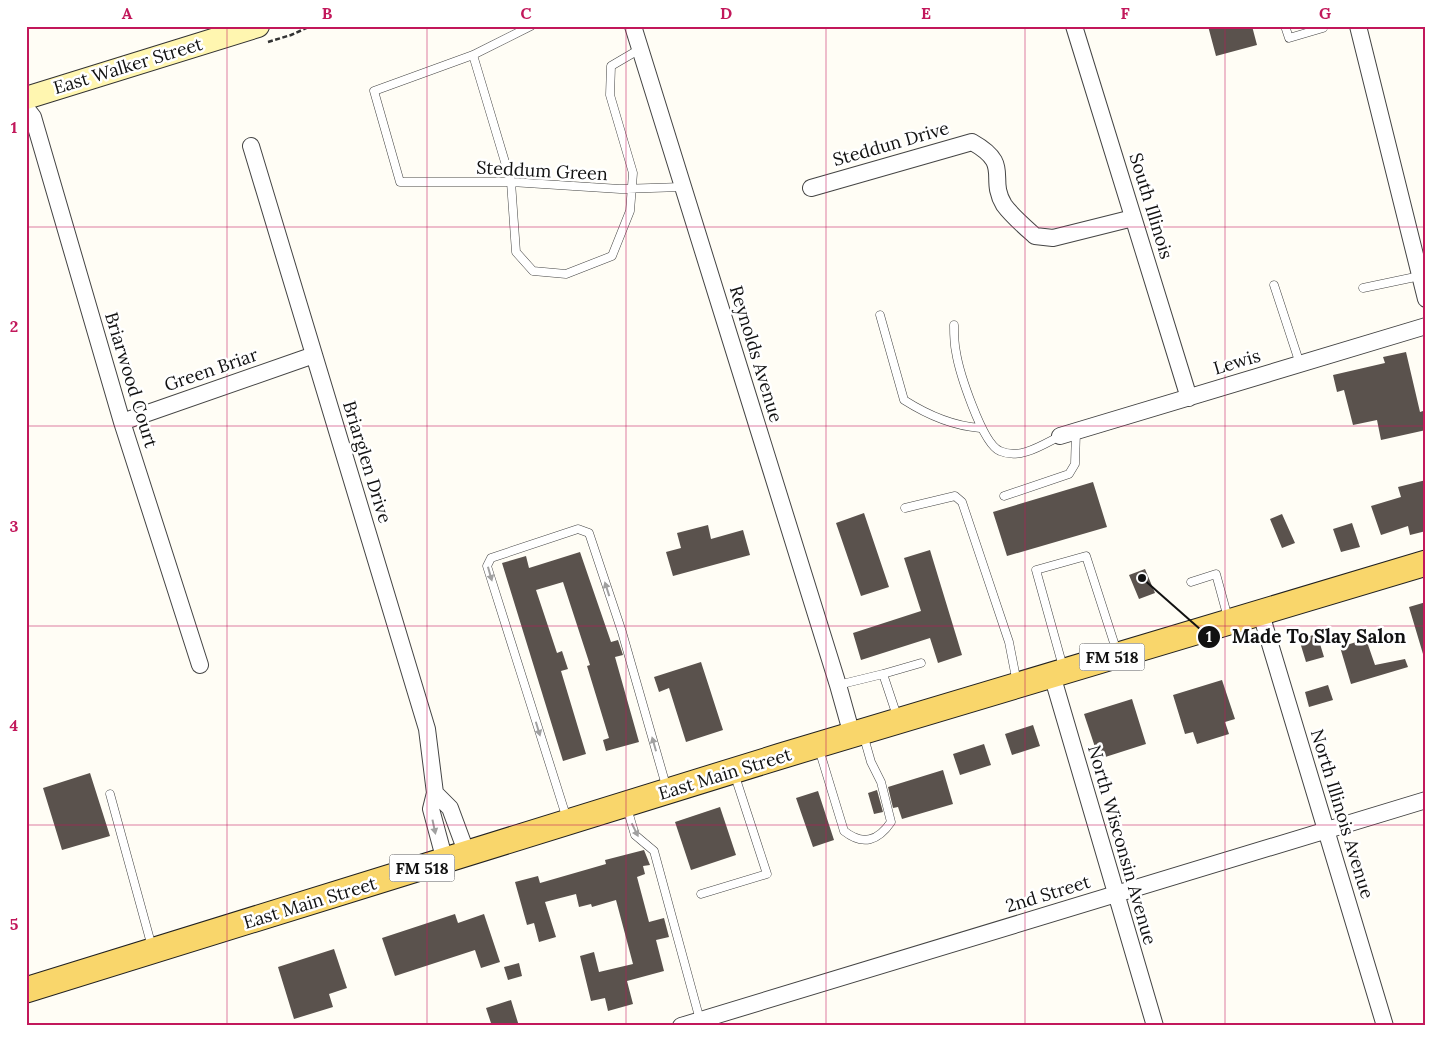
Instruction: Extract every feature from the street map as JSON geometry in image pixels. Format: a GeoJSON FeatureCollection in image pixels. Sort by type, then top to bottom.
{"type":"FeatureCollection","features":[{"type":"Feature","properties":{"kind":"main road","name":"East Main Street"},"geometry":{"type":"LineString","coordinates":[[26,990],[818,745],[1261,614],[1426,563]]}},
{"type":"Feature","properties":{"kind":"street","name":"East Walker Street"},"geometry":{"type":"LineString","coordinates":[[26,98],[258,26]]}},
{"type":"Feature","properties":{"kind":"street","name":"Reynolds Avenue"},"geometry":{"type":"LineString","coordinates":[[633,26],[840,690],[857,734]]}},
{"type":"Feature","properties":{"kind":"street","name":"South Illinois"},"geometry":{"type":"LineString","coordinates":[[1074,26],[1189,398]]}},
{"type":"Feature","properties":{"kind":"street"},"geometry":{"type":"LineString","coordinates":[[1358,26],[1426,299]]}},
{"type":"Feature","properties":{"kind":"street","name":"Briarwood Court"},"geometry":{"type":"LineString","coordinates":[[26,108],[33,117],[122,422],[200,665]]}},
{"type":"Feature","properties":{"kind":"street","name":"Steddun Drive"},"geometry":{"type":"LineString","coordinates":[[811,188],[972,142],[989,151],[996,164],[1004,204],[1035,236],[1053,238],[1134,218]]}},
{"type":"Feature","properties":{"kind":"street","name":"Briarglen Drive"},"geometry":{"type":"LineString","coordinates":[[251,146],[427,729],[436,793],[431,809],[456,857]]}},
{"type":"Feature","properties":{"kind":"street","name":"Lewis"},"geometry":{"type":"LineString","coordinates":[[1068,433],[1426,326]]}},
{"type":"Feature","properties":{"kind":"street","name":"Green Briar"},"geometry":{"type":"LineString","coordinates":[[122,422],[314,355]]}},
{"type":"Feature","properties":{"kind":"street","name":"North Illinois Avenue"},"geometry":{"type":"LineString","coordinates":[[1261,614],[1385,1026]]}},
{"type":"Feature","properties":{"kind":"street","name":"North Wisconsin Avenue"},"geometry":{"type":"LineString","coordinates":[[1058,673],[1115,895],[1154,1026]]}},
{"type":"Feature","properties":{"kind":"street"},"geometry":{"type":"LineString","coordinates":[[436,793],[450,808],[456,857]]}},
{"type":"Feature","properties":{"kind":"street","name":"2nd Street"},"geometry":{"type":"LineString","coordinates":[[681,1026],[1426,800]]}},
{"type":"Feature","properties":{"kind":"lane"},"geometry":{"type":"LineString","coordinates":[[531,26],[473,55],[511,182],[516,252],[533,271],[566,274],[612,256],[630,211],[633,174],[610,94],[611,66],[640,49]]}},
{"type":"Feature","properties":{"kind":"lane"},"geometry":{"type":"LineString","coordinates":[[1285,26],[1288,38],[1326,27]]}},
{"type":"Feature","properties":{"kind":"lane","name":"Steddum Green"},"geometry":{"type":"LineString","coordinates":[[473,55],[374,91],[400,182],[511,182],[632,189],[682,187]]}},
{"type":"Feature","properties":{"kind":"lane"},"geometry":{"type":"LineString","coordinates":[[1363,288],[1420,276]]}},
{"type":"Feature","properties":{"kind":"lane"},"geometry":{"type":"LineString","coordinates":[[1274,285],[1300,364]]}},
{"type":"Feature","properties":{"kind":"lane"},"geometry":{"type":"LineString","coordinates":[[880,315],[904,400],[915,408],[946,420],[980,428]]}},
{"type":"Feature","properties":{"kind":"lane"},"geometry":{"type":"LineString","coordinates":[[954,325],[956,352],[980,428],[998,451],[1014,455],[1028,451],[1068,433],[1075,464],[1069,474],[1004,496]]}},
{"type":"Feature","properties":{"kind":"lane"},"geometry":{"type":"LineString","coordinates":[[905,508],[956,496],[962,502],[1009,642],[1017,685]]}},
{"type":"Feature","properties":{"kind":"lane"},"geometry":{"type":"LineString","coordinates":[[568,822],[487,566],[491,558],[578,529],[589,533],[622,632],[668,791]]}},
{"type":"Feature","properties":{"kind":"lane"},"geometry":{"type":"LineString","coordinates":[[1058,673],[1036,570],[1086,556],[1118,655]]}},
{"type":"Feature","properties":{"kind":"lane"},"geometry":{"type":"LineString","coordinates":[[1191,582],[1216,574],[1230,623]]}},
{"type":"Feature","properties":{"kind":"lane"},"geometry":{"type":"LineString","coordinates":[[840,690],[883,674],[921,664]]}},
{"type":"Feature","properties":{"kind":"lane"},"geometry":{"type":"LineString","coordinates":[[883,674],[899,721]]}},
{"type":"Feature","properties":{"kind":"lane"},"geometry":{"type":"LineString","coordinates":[[818,745],[844,831],[861,841],[877,837],[891,822],[882,782],[857,734]]}},
{"type":"Feature","properties":{"kind":"lane"},"geometry":{"type":"LineString","coordinates":[[701,894],[767,874],[734,771]]}},
{"type":"Feature","properties":{"kind":"lane"},"geometry":{"type":"LineString","coordinates":[[110,794],[154,951]]}},
{"type":"Feature","properties":{"kind":"lane"},"geometry":{"type":"LineString","coordinates":[[626,804],[635,835],[654,851],[700,1020]]}},
{"type":"Feature","properties":{"kind":"building"},"geometry":{"type":"Polygon","coordinates":[[[1208,26],[1252,26],[1257,45],[1216,56],[1208,26]]]}},
{"type":"Feature","properties":{"kind":"building"},"geometry":{"type":"Polygon","coordinates":[[[1406,352],[1420,412],[1426,410],[1426,430],[1381,440],[1377,420],[1353,425],[1344,390],[1337,392],[1333,375],[1385,363],[1383,357],[1406,352]]]}},
{"type":"Feature","properties":{"kind":"building"},"geometry":{"type":"Polygon","coordinates":[[[1426,480],[1426,531],[1410,535],[1408,526],[1381,535],[1371,506],[1401,497],[1398,487],[1426,480]]]}},
{"type":"Feature","properties":{"kind":"building"},"geometry":{"type":"Polygon","coordinates":[[[1093,482],[1107,527],[1007,556],[993,512],[1093,482]]]}},
{"type":"Feature","properties":{"kind":"building"},"geometry":{"type":"Polygon","coordinates":[[[864,513],[889,587],[861,596],[836,523],[864,513]]]}},
{"type":"Feature","properties":{"kind":"building"},"geometry":{"type":"Polygon","coordinates":[[[1282,514],[1295,543],[1282,548],[1270,519],[1282,514]]]}},
{"type":"Feature","properties":{"kind":"building"},"geometry":{"type":"Polygon","coordinates":[[[1352,523],[1360,547],[1341,552],[1333,529],[1352,523]]]}},
{"type":"Feature","properties":{"kind":"building"},"geometry":{"type":"Polygon","coordinates":[[[708,525],[711,539],[743,530],[750,555],[673,576],[666,552],[681,548],[677,533],[708,525]]]}},
{"type":"Feature","properties":{"kind":"building"},"geometry":{"type":"Polygon","coordinates":[[[930,550],[962,655],[938,663],[930,638],[861,660],[853,633],[921,611],[904,558],[930,550]]]}},
{"type":"Feature","properties":{"kind":"building"},"geometry":{"type":"Polygon","coordinates":[[[580,552],[611,642],[618,640],[623,655],[615,657],[639,742],[606,751],[603,740],[609,738],[587,666],[590,665],[563,582],[536,590],[557,653],[562,651],[568,669],[561,671],[586,754],[563,761],[502,563],[526,556],[529,568],[580,552]]]}},
{"type":"Feature","properties":{"kind":"building"},"geometry":{"type":"Polygon","coordinates":[[[1145,569],[1155,593],[1139,599],[1129,575],[1145,569]]]}},
{"type":"Feature","properties":{"kind":"building"},"geometry":{"type":"Polygon","coordinates":[[[1426,602],[1426,654],[1423,654],[1409,607],[1426,602]]]}},
{"type":"Feature","properties":{"kind":"building"},"geometry":{"type":"Polygon","coordinates":[[[1317,634],[1324,657],[1306,662],[1299,639],[1317,634]]]}},
{"type":"Feature","properties":{"kind":"building"},"geometry":{"type":"Polygon","coordinates":[[[1366,639],[1375,665],[1405,659],[1408,667],[1351,684],[1340,647],[1366,639]]]}},
{"type":"Feature","properties":{"kind":"building"},"geometry":{"type":"Polygon","coordinates":[[[701,662],[723,730],[686,742],[669,688],[659,692],[654,677],[701,662]]]}},
{"type":"Feature","properties":{"kind":"building"},"geometry":{"type":"Polygon","coordinates":[[[1222,680],[1235,719],[1225,722],[1229,734],[1197,744],[1193,732],[1185,734],[1173,695],[1222,680]]]}},
{"type":"Feature","properties":{"kind":"building"},"geometry":{"type":"Polygon","coordinates":[[[1328,685],[1333,700],[1309,707],[1305,692],[1328,685]]]}},
{"type":"Feature","properties":{"kind":"building"},"geometry":{"type":"Polygon","coordinates":[[[1132,699],[1146,744],[1099,759],[1084,714],[1132,699]]]}},
{"type":"Feature","properties":{"kind":"building"},"geometry":{"type":"Polygon","coordinates":[[[1033,725],[1040,746],[1012,755],[1005,734],[1033,725]]]}},
{"type":"Feature","properties":{"kind":"building"},"geometry":{"type":"Polygon","coordinates":[[[984,744],[991,765],[960,775],[953,754],[984,744]]]}},
{"type":"Feature","properties":{"kind":"building"},"geometry":{"type":"Polygon","coordinates":[[[943,770],[953,804],[902,819],[898,807],[893,808],[888,787],[943,770]]]}},
{"type":"Feature","properties":{"kind":"building"},"geometry":{"type":"Polygon","coordinates":[[[90,773],[110,836],[62,850],[43,788],[90,773]]]}},
{"type":"Feature","properties":{"kind":"building"},"geometry":{"type":"Polygon","coordinates":[[[877,790],[883,812],[874,814],[868,793],[877,790]]]}},
{"type":"Feature","properties":{"kind":"building"},"geometry":{"type":"Polygon","coordinates":[[[818,791],[834,840],[813,847],[796,798],[818,791]]]}},
{"type":"Feature","properties":{"kind":"building"},"geometry":{"type":"Polygon","coordinates":[[[720,807],[736,855],[691,870],[675,822],[720,807]]]}},
{"type":"Feature","properties":{"kind":"building"},"geometry":{"type":"Polygon","coordinates":[[[644,850],[650,865],[643,866],[645,874],[637,877],[649,922],[664,918],[669,937],[656,940],[664,971],[627,981],[633,1004],[608,1011],[605,998],[591,1001],[580,956],[594,952],[599,972],[633,964],[616,900],[592,907],[591,904],[579,907],[576,894],[545,902],[556,937],[539,942],[534,923],[527,925],[515,882],[538,876],[540,883],[606,864],[605,860],[644,850]]]}},
{"type":"Feature","properties":{"kind":"building"},"geometry":{"type":"Polygon","coordinates":[[[455,914],[458,923],[484,914],[500,962],[481,968],[475,950],[395,976],[382,938],[455,914]]]}},
{"type":"Feature","properties":{"kind":"building"},"geometry":{"type":"Polygon","coordinates":[[[334,949],[347,988],[329,994],[333,1007],[294,1019],[278,967],[334,949]]]}},
{"type":"Feature","properties":{"kind":"building"},"geometry":{"type":"Polygon","coordinates":[[[519,963],[522,976],[508,980],[504,967],[519,963]]]}},
{"type":"Feature","properties":{"kind":"building"},"geometry":{"type":"Polygon","coordinates":[[[511,1000],[519,1026],[492,1026],[486,1008],[511,1000]]]}},
{"type":"Feature","properties":{"kind":"place","name":"Made To Slay Salon"},"geometry":{"type":"Point","coordinates":[1142,578]}}]}
